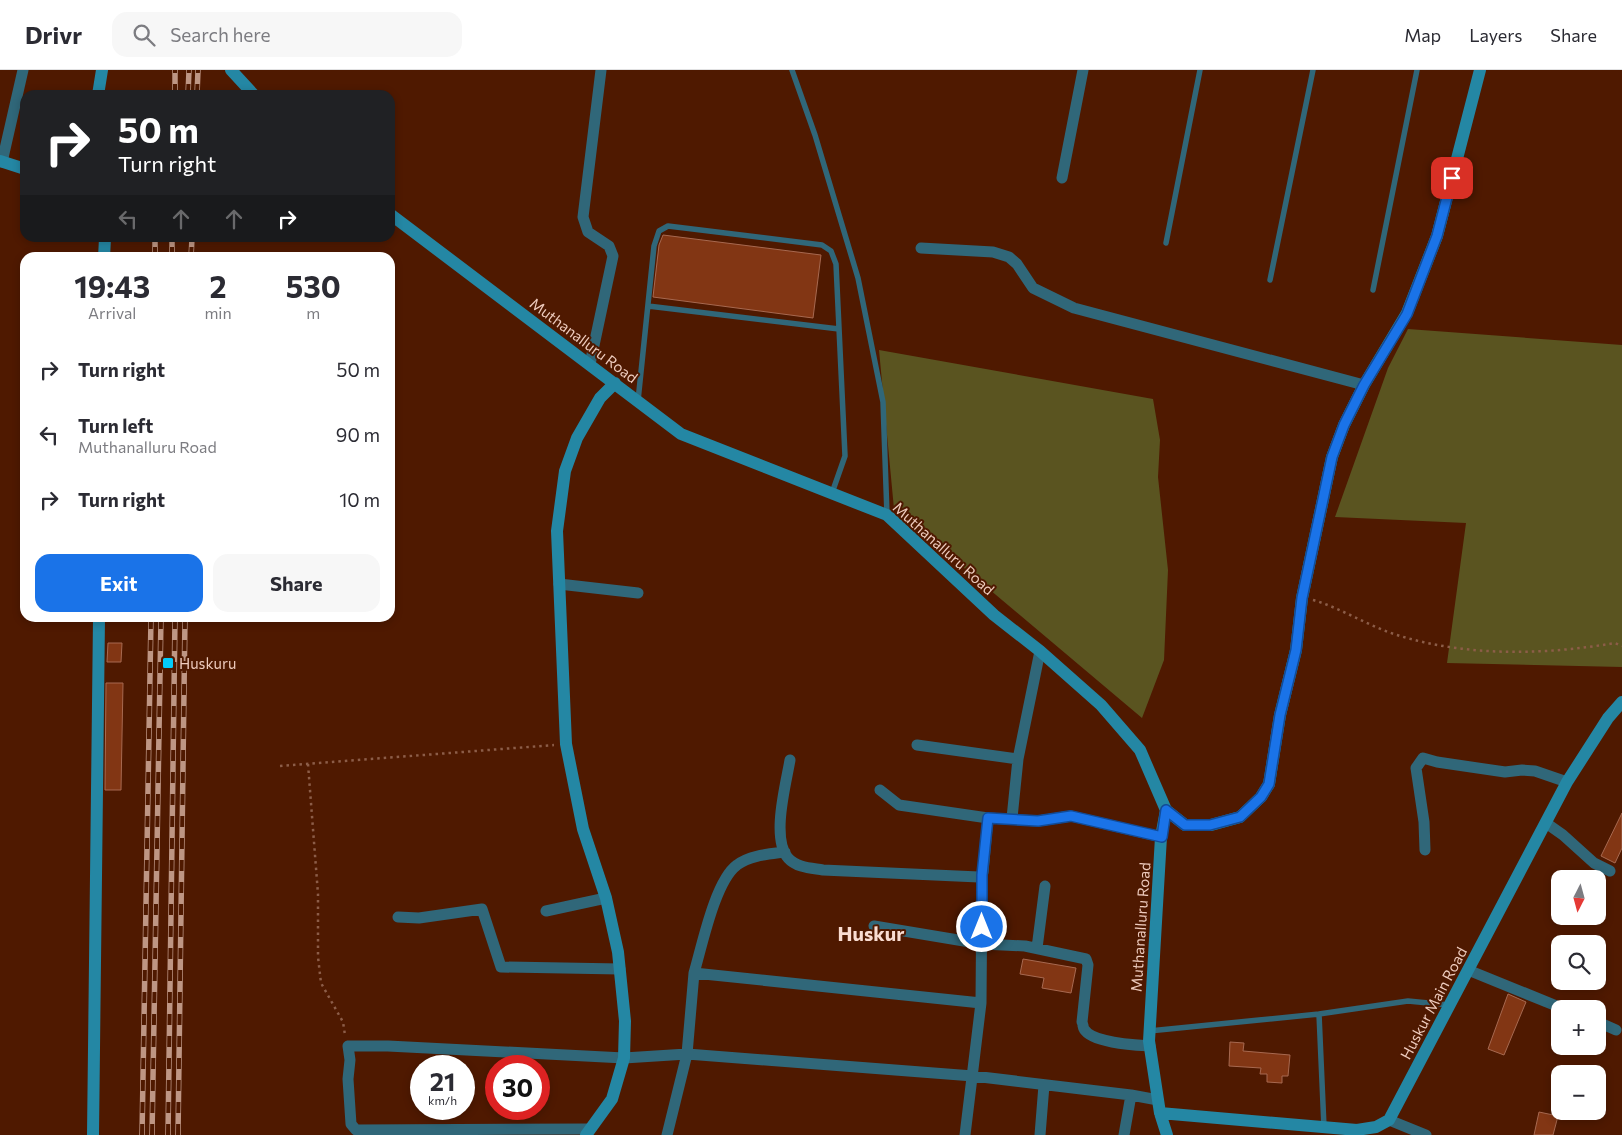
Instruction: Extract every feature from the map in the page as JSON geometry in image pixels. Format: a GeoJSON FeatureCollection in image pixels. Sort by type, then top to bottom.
{"type":"FeatureCollection","features":[{"type":"Feature","properties":{"kind":"street"},"geometry":{"type":"LineString","coordinates":[[20,168],[1,162],[23,70]]}},
{"type":"Feature","properties":{"kind":"street"},"geometry":{"type":"LineString","coordinates":[[99,90],[102,70]]}},
{"type":"Feature","properties":{"kind":"street"},"geometry":{"type":"LineString","coordinates":[[231,70],[249,90]]}},
{"type":"Feature","properties":{"kind":"street"},"geometry":{"type":"LineString","coordinates":[[590,364],[613,256],[609,246],[588,232],[583,217],[601,70]]}},
{"type":"Feature","properties":{"kind":"street"},"geometry":{"type":"LineString","coordinates":[[1062,178],[1082,70]]}},
{"type":"Feature","properties":{"kind":"street"},"geometry":{"type":"LineString","coordinates":[[1166,810],[1185,825],[1210,825],[1240,817],[1261,797],[1269,784],[1280,715],[1296,650],[1302,598],[1332,457],[1344,425],[1364,385],[1407,314],[1437,236],[1480,70]]}},
{"type":"Feature","properties":{"kind":"street","name":"Muthanalluru Road"},"geometry":{"type":"LineString","coordinates":[[395,218],[681,434],[887,515],[994,615],[1040,651],[1101,705],[1140,750],[1166,810],[1162,837],[1149,1031],[1159,1107],[1167,1135]]}},
{"type":"Feature","properties":{"kind":"street"},"geometry":{"type":"LineString","coordinates":[[921,248],[993,252],[1009,257],[1017,264],[1032,288],[1074,308],[1364,385]]}},
{"type":"Feature","properties":{"kind":"street"},"geometry":{"type":"LineString","coordinates":[[615,383],[600,398],[577,438],[565,471],[557,531],[566,744],[583,829],[606,898],[620,969],[625,1021],[624,1058],[612,1098],[588,1132],[356,1130],[352,1124],[348,1080],[350,1060],[348,1046],[388,1046],[624,1058],[687,1054],[973,1076],[1131,1095],[1159,1107],[1324,1127],[1357,1130],[1376,1127],[1389,1120],[1426,1135]]}},
{"type":"Feature","properties":{"kind":"street"},"geometry":{"type":"LineString","coordinates":[[559,584],[638,593]]}},
{"type":"Feature","properties":{"kind":"street"},"geometry":{"type":"LineString","coordinates":[[93,1135],[99,622]]}},
{"type":"Feature","properties":{"kind":"street"},"geometry":{"type":"LineString","coordinates":[[1012,818],[1018,759],[1040,651]]}},
{"type":"Feature","properties":{"kind":"street","name":"Huskur Main Road"},"geometry":{"type":"LineString","coordinates":[[1389,1120],[1568,782],[1608,718],[1622,702]]}},
{"type":"Feature","properties":{"kind":"street"},"geometry":{"type":"LineString","coordinates":[[917,745],[1018,759]]}},
{"type":"Feature","properties":{"kind":"street"},"geometry":{"type":"LineString","coordinates":[[1425,850],[1424,822],[1416,768],[1423,758],[1437,762],[1505,772],[1535,771],[1568,782]]}},
{"type":"Feature","properties":{"kind":"street"},"geometry":{"type":"LineString","coordinates":[[790,760],[780,821],[782,845],[788,857],[800,866],[824,870],[979,877],[982,875]]}},
{"type":"Feature","properties":{"kind":"street"},"geometry":{"type":"LineString","coordinates":[[880,790],[899,805],[988,818],[1038,821],[1071,816],[1162,837]]}},
{"type":"Feature","properties":{"kind":"street"},"geometry":{"type":"LineString","coordinates":[[965,1135],[981,1003],[982,875],[988,818]]}},
{"type":"Feature","properties":{"kind":"street"},"geometry":{"type":"LineString","coordinates":[[1546,824],[1563,835],[1594,863],[1610,871]]}},
{"type":"Feature","properties":{"kind":"street"},"geometry":{"type":"LineString","coordinates":[[667,1135],[687,1054],[694,973],[719,888],[727,875],[745,860],[785,852]]}},
{"type":"Feature","properties":{"kind":"street"},"geometry":{"type":"LineString","coordinates":[[1038,948],[1044,886]]}},
{"type":"Feature","properties":{"kind":"street"},"geometry":{"type":"LineString","coordinates":[[546,911],[606,898]]}},
{"type":"Feature","properties":{"kind":"street"},"geometry":{"type":"LineString","coordinates":[[398,917],[419,918],[482,909],[501,967],[620,969]]}},
{"type":"Feature","properties":{"kind":"street"},"geometry":{"type":"LineString","coordinates":[[874,926],[982,944],[1038,948],[1086,959],[1088,962],[1082,1022],[1084,1029],[1098,1038],[1116,1043],[1150,1046]]}},
{"type":"Feature","properties":{"kind":"street"},"geometry":{"type":"LineString","coordinates":[[1468,970],[1551,1004]]}},
{"type":"Feature","properties":{"kind":"street"},"geometry":{"type":"LineString","coordinates":[[694,973],[981,1003]]}},
{"type":"Feature","properties":{"kind":"street"},"geometry":{"type":"LineString","coordinates":[[1606,1026],[1616,1030]]}},
{"type":"Feature","properties":{"kind":"street"},"geometry":{"type":"LineString","coordinates":[[1040,1135],[1044,1085]]}},
{"type":"Feature","properties":{"kind":"street"},"geometry":{"type":"LineString","coordinates":[[1124,1135],[1131,1095]]}},
{"type":"Feature","properties":{"kind":"lane"},"geometry":{"type":"LineString","coordinates":[[792,70],[815,135],[858,278],[883,402],[887,515]]}},
{"type":"Feature","properties":{"kind":"lane"},"geometry":{"type":"LineString","coordinates":[[1166,243],[1200,70]]}},
{"type":"Feature","properties":{"kind":"lane"},"geometry":{"type":"LineString","coordinates":[[1270,280],[1313,70]]}},
{"type":"Feature","properties":{"kind":"lane"},"geometry":{"type":"LineString","coordinates":[[1374,290],[1417,70]]}},
{"type":"Feature","properties":{"kind":"lane"},"geometry":{"type":"LineString","coordinates":[[638,401],[654,246],[659,231],[668,226],[822,245],[830,251],[836,264],[846,456],[832,493]]}},
{"type":"Feature","properties":{"kind":"lane"},"geometry":{"type":"LineString","coordinates":[[648,306],[839,329]]}},
{"type":"Feature","properties":{"kind":"lane"},"geometry":{"type":"LineString","coordinates":[[1149,1031],[1319,1014],[1408,1001],[1450,1006]]}},
{"type":"Feature","properties":{"kind":"lane"},"geometry":{"type":"LineString","coordinates":[[1319,1014],[1324,1127]]}},
{"type":"Feature","properties":{"kind":"path"},"geometry":{"type":"LineString","coordinates":[[1302,598],[1324,604],[1397,635],[1444,647],[1539,652],[1615,644],[1622,646]]}},
{"type":"Feature","properties":{"kind":"path"},"geometry":{"type":"LineString","coordinates":[[280,766],[566,744]]}},
{"type":"Feature","properties":{"kind":"path"},"geometry":{"type":"LineString","coordinates":[[308,764],[318,894],[318,957],[321,983],[342,1022],[348,1046]]}},
{"type":"Feature","properties":{"kind":"shaded area"},"geometry":{"type":"Polygon","coordinates":[[[1408,329],[1622,345],[1622,667],[1447,663],[1466,523],[1335,517],[1388,368],[1408,329]]]}},
{"type":"Feature","properties":{"kind":"shaded area"},"geometry":{"type":"Polygon","coordinates":[[[879,350],[1153,399],[1160,440],[1158,477],[1168,570],[1164,660],[1142,718],[894,509],[879,350]]]}},
{"type":"Feature","properties":{"kind":"building"},"geometry":{"type":"Polygon","coordinates":[[[663,235],[821,255],[813,318],[653,297],[659,245],[663,235]]]}},
{"type":"Feature","properties":{"kind":"building"},"geometry":{"type":"Polygon","coordinates":[[[108,643],[122,643],[121,662],[107,662],[108,643]]]}},
{"type":"Feature","properties":{"kind":"building"},"geometry":{"type":"Polygon","coordinates":[[[106,683],[123,683],[121,790],[105,790],[106,683]]]}},
{"type":"Feature","properties":{"kind":"building"},"geometry":{"type":"Polygon","coordinates":[[[1622,813],[1622,848],[1615,863],[1601,856],[1622,813]]]}},
{"type":"Feature","properties":{"kind":"building"},"geometry":{"type":"Polygon","coordinates":[[[1023,959],[1076,968],[1071,993],[1042,988],[1044,978],[1020,974],[1023,959]]]}},
{"type":"Feature","properties":{"kind":"building"},"geometry":{"type":"Polygon","coordinates":[[[1508,994],[1526,1002],[1504,1055],[1488,1049],[1508,994]]]}},
{"type":"Feature","properties":{"kind":"building"},"geometry":{"type":"Polygon","coordinates":[[[1230,1042],[1244,1043],[1243,1051],[1290,1055],[1288,1076],[1282,1076],[1282,1083],[1267,1082],[1267,1074],[1260,1074],[1261,1068],[1229,1066],[1230,1042]]]}},
{"type":"Feature","properties":{"kind":"building"},"geometry":{"type":"Polygon","coordinates":[[[1539,1112],[1551,1115],[1551,1120],[1557,1120],[1553,1135],[1534,1135],[1539,1112]]]}},
{"type":"Feature","properties":{"kind":"railway"},"geometry":{"type":"LineString","coordinates":[[175,70],[175,90]]}},
{"type":"Feature","properties":{"kind":"railway"},"geometry":{"type":"LineString","coordinates":[[188,90],[189,70]]}},
{"type":"Feature","properties":{"kind":"railway"},"geometry":{"type":"LineString","coordinates":[[197,90],[198,70]]}},
{"type":"Feature","properties":{"kind":"railway"},"geometry":{"type":"LineString","coordinates":[[155,242],[155,252]]}},
{"type":"Feature","properties":{"kind":"railway"},"geometry":{"type":"LineString","coordinates":[[172,242],[172,252]]}},
{"type":"Feature","properties":{"kind":"railway"},"geometry":{"type":"LineString","coordinates":[[191,252],[192,242]]}},
{"type":"Feature","properties":{"kind":"railway"},"geometry":{"type":"LineString","coordinates":[[142,1135],[151,622]]}},
{"type":"Feature","properties":{"kind":"railway"},"geometry":{"type":"LineString","coordinates":[[152,1135],[161,622]]}},
{"type":"Feature","properties":{"kind":"railway"},"geometry":{"type":"LineString","coordinates":[[168,1135],[175,622]]}},
{"type":"Feature","properties":{"kind":"railway"},"geometry":{"type":"LineString","coordinates":[[178,1135],[185,622]]}},
{"type":"Feature","properties":{"kind":"place","name":"Huskuru"},"geometry":{"type":"Point","coordinates":[168,663]}},
{"type":"Feature","properties":{"kind":"district","name":"Huskur"},"geometry":{"type":"Point","coordinates":[871,933]}},
{"type":"Feature","properties":{"kind":"route"},"geometry":{"type":"LineString","coordinates":[[982,927],[982,875],[988,818],[1038,821],[1060,816],[1071,816],[1162,837],[1166,810],[1185,825],[1210,825],[1240,817],[1261,797],[1269,784],[1280,715],[1296,650],[1302,598],[1332,457],[1344,425],[1364,385],[1407,314],[1437,236],[1452,178]]}}]}
